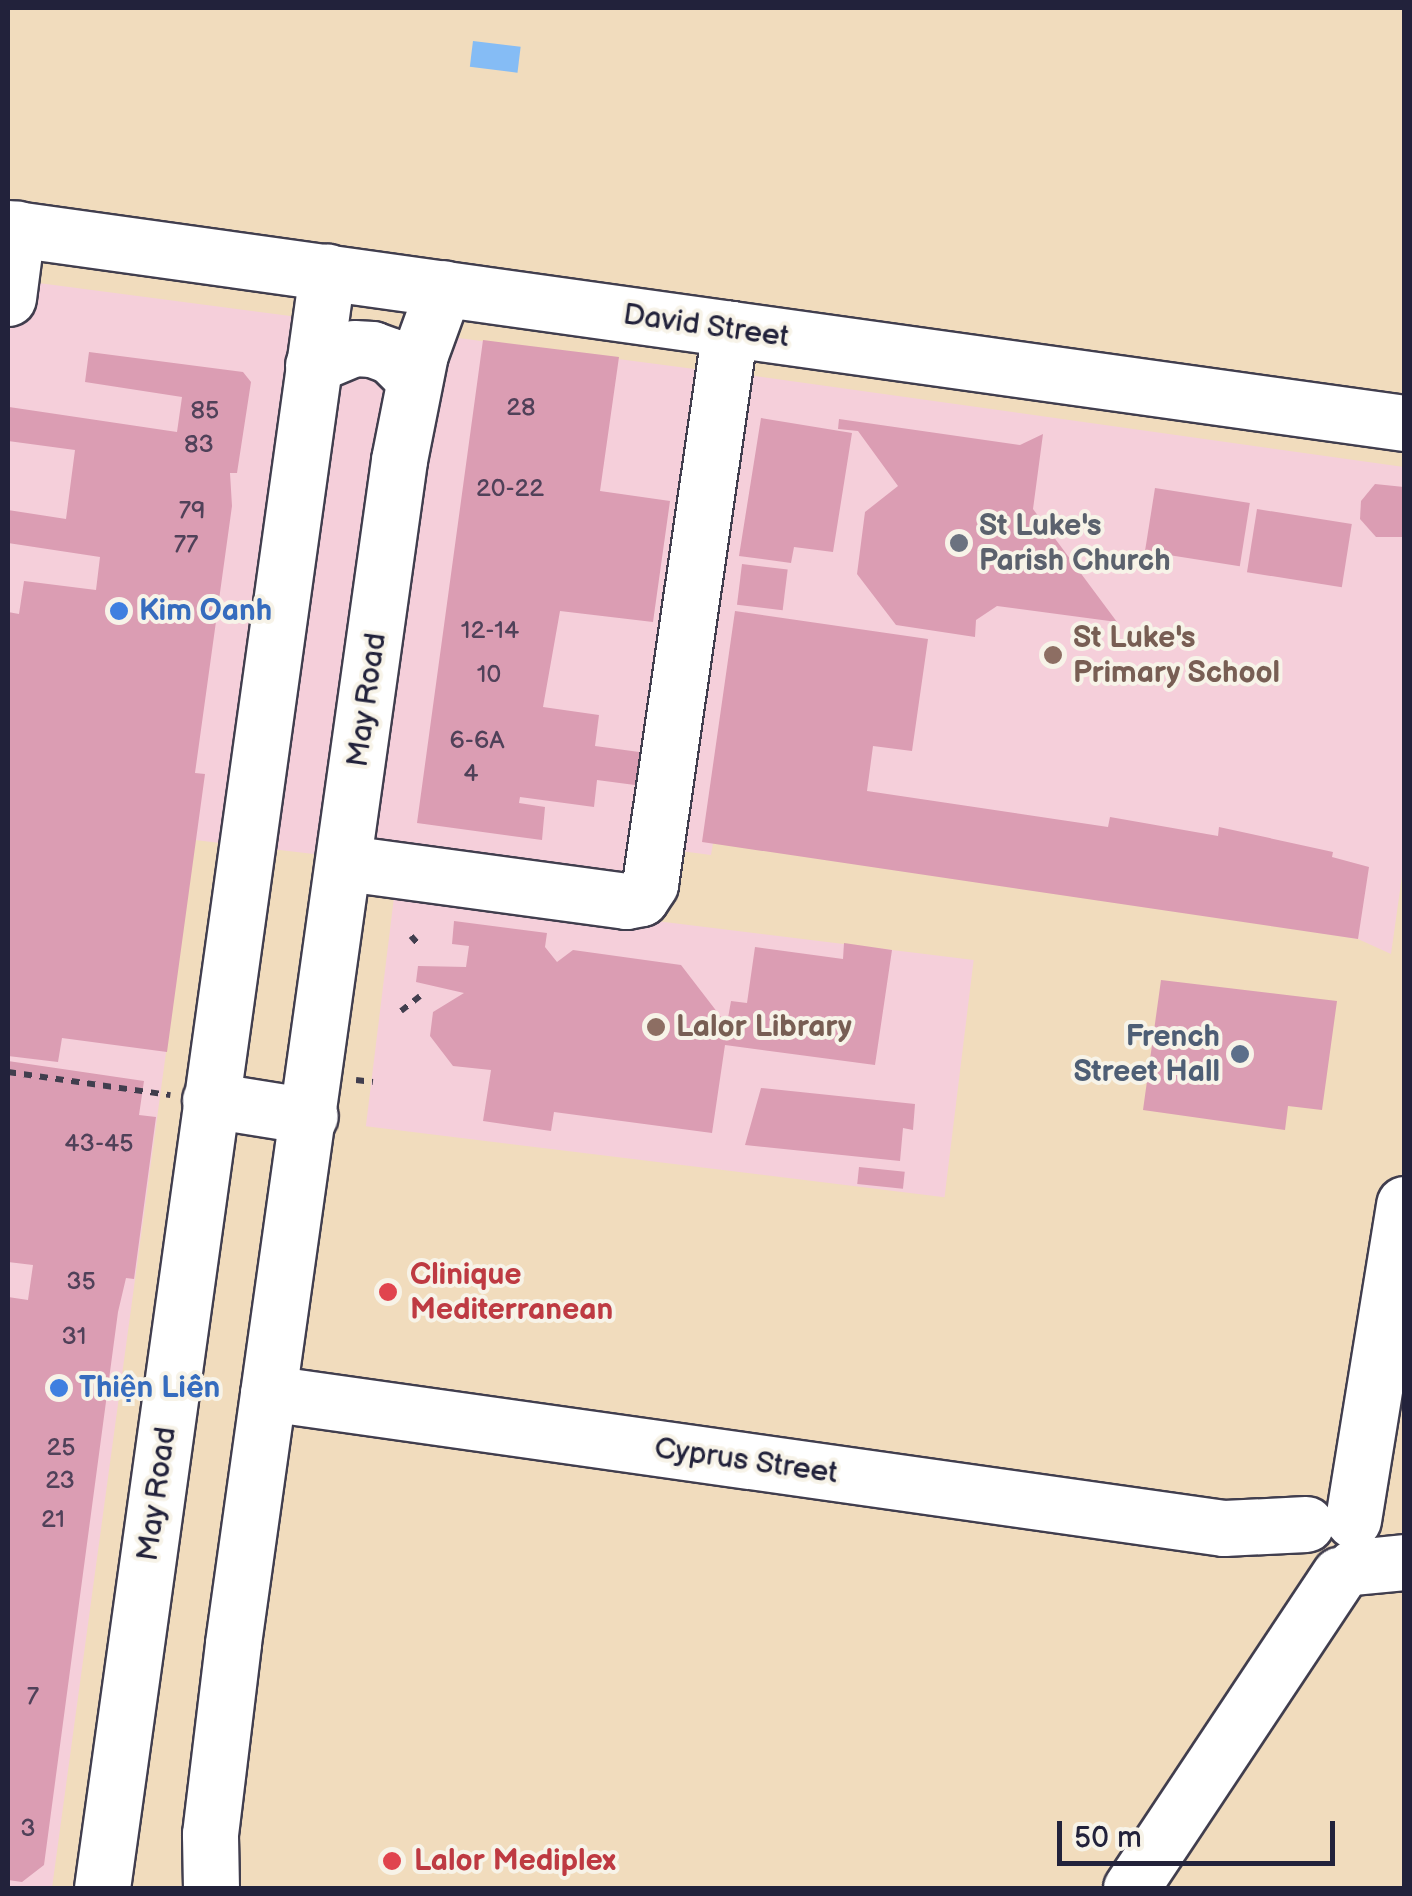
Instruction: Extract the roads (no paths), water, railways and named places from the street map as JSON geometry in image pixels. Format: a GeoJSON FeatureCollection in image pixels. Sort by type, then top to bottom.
{"type":"FeatureCollection","features":[{"type":"Feature","properties":{"kind":"street","name":"David Street"},"geometry":{"type":"LineString","coordinates":[[12,228],[1404,422]]}},
{"type":"Feature","properties":{"kind":"street"},"geometry":{"type":"LineString","coordinates":[[8,298],[12,228]]}},
{"type":"Feature","properties":{"kind":"street","name":"May Road"},"geometry":{"type":"LineString","coordinates":[[102,1888],[326,272]]}},
{"type":"Feature","properties":{"kind":"street","name":"May Road"},"geometry":{"type":"LineString","coordinates":[[211,1888],[210,1834],[268,1393],[414,379],[444,288]]}},
{"type":"Feature","properties":{"kind":"street"},"geometry":{"type":"LineString","coordinates":[[346,863],[626,901],[641,898],[650,884],[730,330]]}},
{"type":"Feature","properties":{"kind":"street"},"geometry":{"type":"LineString","coordinates":[[314,365],[354,348],[372,349],[391,356],[414,379]]}},
{"type":"Feature","properties":{"kind":"street"},"geometry":{"type":"LineString","coordinates":[[210,1100],[310,1116]]}},
{"type":"Feature","properties":{"kind":"street"},"geometry":{"type":"LineString","coordinates":[[1131,1888],[1345,1547],[1404,1204]]}},
{"type":"Feature","properties":{"kind":"street","name":"Cyprus Street"},"geometry":{"type":"LineString","coordinates":[[268,1393],[1345,1547]]}},
{"type":"Feature","properties":{"kind":"water"},"geometry":{"type":"Polygon","coordinates":[[[473,41],[521,47],[517,73],[470,67],[473,41]]]}},
{"type":"Feature","properties":{"kind":"place","name":"St Luke's Parish Church"},"geometry":{"type":"Point","coordinates":[959,543]}},
{"type":"Feature","properties":{"kind":"place","name":"Kim Oanh"},"geometry":{"type":"Point","coordinates":[119,611]}},
{"type":"Feature","properties":{"kind":"place","name":"St Luke's Primary School"},"geometry":{"type":"Point","coordinates":[1053,655]}},
{"type":"Feature","properties":{"kind":"place","name":"Lalor Library"},"geometry":{"type":"Point","coordinates":[656,1027]}},
{"type":"Feature","properties":{"kind":"place","name":"French Street Hall"},"geometry":{"type":"Point","coordinates":[1240,1054]}},
{"type":"Feature","properties":{"kind":"place","name":"Clinique Mediterranean"},"geometry":{"type":"Point","coordinates":[388,1292]}},
{"type":"Feature","properties":{"kind":"place","name":"Thiện Liên"},"geometry":{"type":"Point","coordinates":[59,1388]}},
{"type":"Feature","properties":{"kind":"place","name":"Lalor Mediplex"},"geometry":{"type":"Point","coordinates":[392,1861]}}]}
